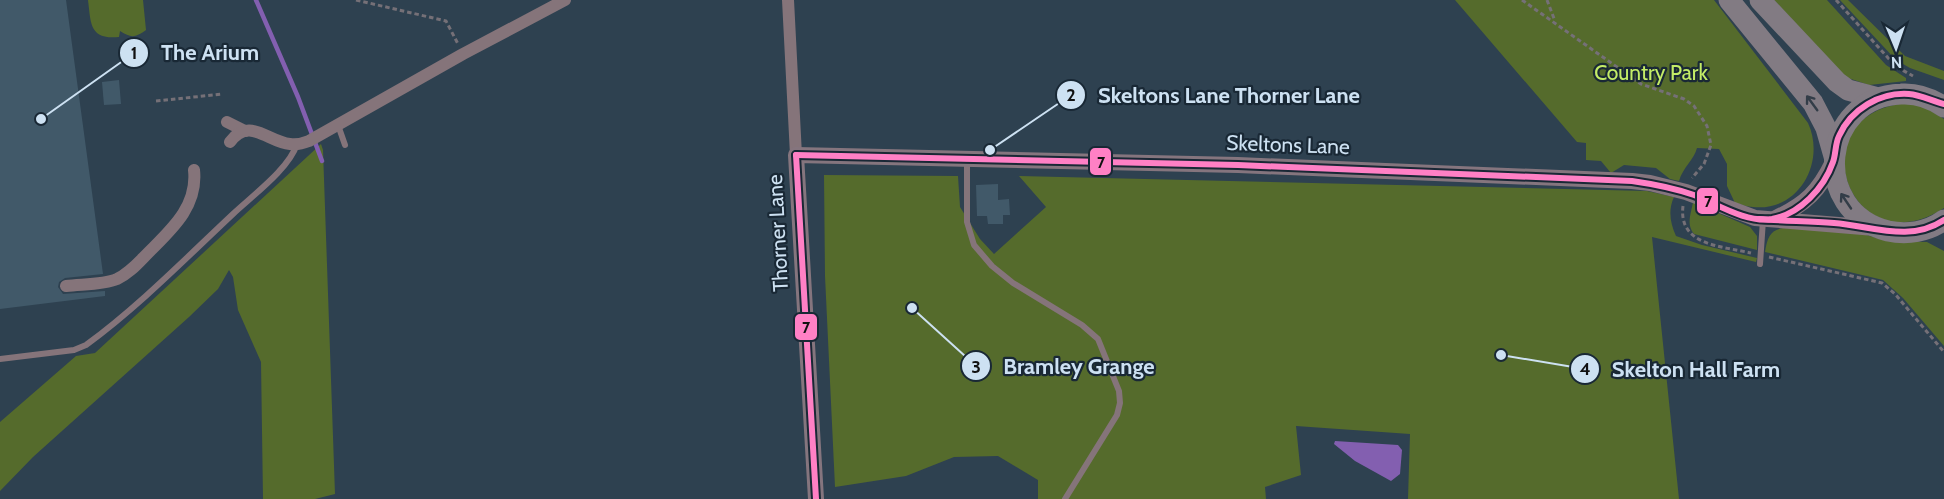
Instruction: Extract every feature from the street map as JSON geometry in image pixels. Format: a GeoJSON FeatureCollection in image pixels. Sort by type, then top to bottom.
{"type":"FeatureCollection","features":[{"type":"Feature","properties":{"kind":"highway"},"geometry":{"type":"LineString","coordinates":[[1729,0],[1816,109],[1826,128],[1838,186],[1850,208],[1862,220],[1877,228],[1897,233],[1938,229]]}},
{"type":"Feature","properties":{"kind":"highway"},"geometry":{"type":"LineString","coordinates":[[1760,0],[1837,82],[1848,90],[1878,98]]}},
{"type":"Feature","properties":{"kind":"highway"},"geometry":{"type":"LineString","coordinates":[[1834,159],[1838,138],[1846,123],[1863,106],[1878,98],[1893,94],[1910,94],[1942,104]]}},
{"type":"Feature","properties":{"kind":"street"},"geometry":{"type":"LineString","coordinates":[[227,122],[245,131],[267,134],[282,141],[309,140],[565,0]]}},
{"type":"Feature","properties":{"kind":"street","name":"Thorner Lane"},"geometry":{"type":"LineString","coordinates":[[788,0],[816,499]]}},
{"type":"Feature","properties":{"kind":"street"},"geometry":{"type":"LineString","coordinates":[[230,142],[236,134],[245,131]]}},
{"type":"Feature","properties":{"kind":"street","name":"Skeltons Lane"},"geometry":{"type":"LineString","coordinates":[[796,155],[1238,165],[1632,181],[1686,192],[1744,215],[1877,228]]}},
{"type":"Feature","properties":{"kind":"street"},"geometry":{"type":"LineString","coordinates":[[1768,219],[1799,207],[1807,201],[1825,178],[1834,159]]}},
{"type":"Feature","properties":{"kind":"street"},"geometry":{"type":"LineString","coordinates":[[66,286],[115,280],[129,272],[184,214],[195,183],[194,170]]}},
{"type":"Feature","properties":{"kind":"lane"},"geometry":{"type":"LineString","coordinates":[[338,125],[345,145]]}},
{"type":"Feature","properties":{"kind":"lane"},"geometry":{"type":"LineString","coordinates":[[0,358],[74,350],[86,345],[189,256],[309,140]]}},
{"type":"Feature","properties":{"kind":"lane"},"geometry":{"type":"LineString","coordinates":[[967,159],[967,222],[974,245],[992,266],[1013,283],[1091,331],[1103,348],[1119,391],[1120,403],[1117,415],[1065,499]]}},
{"type":"Feature","properties":{"kind":"lane"},"geometry":{"type":"LineString","coordinates":[[1760,264],[1768,219]]}},
{"type":"Feature","properties":{"kind":"path"},"geometry":{"type":"LineString","coordinates":[[356,0],[446,21],[463,54]]}},
{"type":"Feature","properties":{"kind":"path"},"geometry":{"type":"LineString","coordinates":[[1521,0],[1556,22],[1641,84],[1684,99],[1694,106],[1707,126],[1711,145],[1704,164],[1688,183]]}},
{"type":"Feature","properties":{"kind":"path"},"geometry":{"type":"LineString","coordinates":[[1547,0],[1556,22]]}},
{"type":"Feature","properties":{"kind":"path"},"geometry":{"type":"LineString","coordinates":[[1836,0],[1889,59],[1905,73],[1914,76]]}},
{"type":"Feature","properties":{"kind":"path"},"geometry":{"type":"LineString","coordinates":[[156,101],[223,94]]}},
{"type":"Feature","properties":{"kind":"path"},"geometry":{"type":"LineString","coordinates":[[1684,201],[1684,226],[1693,237],[1703,242],[1882,283],[1895,294],[1944,352]]}},
{"type":"Feature","properties":{"kind":"green space"},"geometry":{"type":"Polygon","coordinates":[[[88,0],[143,0],[146,30],[133,36],[120,31],[119,37],[102,36],[97,33],[91,23],[88,0]]]}},
{"type":"Feature","properties":{"kind":"green space","name":"Country Park"},"geometry":{"type":"Polygon","coordinates":[[[1455,0],[1714,0],[1808,123],[1813,138],[1811,168],[1795,193],[1784,201],[1769,206],[1751,207],[1735,203],[1727,186],[1727,164],[1719,149],[1697,148],[1679,181],[1670,179],[1656,168],[1624,165],[1611,173],[1601,161],[1586,160],[1586,143],[1577,142],[1455,0]]]}},
{"type":"Feature","properties":{"kind":"green space"},"geometry":{"type":"Polygon","coordinates":[[[1774,0],[1827,0],[1886,65],[1906,78],[1906,81],[1869,85],[1845,77],[1774,0]]]}},
{"type":"Feature","properties":{"kind":"green space"},"geometry":{"type":"Polygon","coordinates":[[[1840,0],[1848,0],[1905,56],[1944,71],[1944,80],[1910,68],[1896,60],[1840,0]]]}},
{"type":"Feature","properties":{"kind":"green space"},"geometry":{"type":"Polygon","coordinates":[[[1905,103],[1923,106],[1944,119],[1944,208],[1911,222],[1883,219],[1861,205],[1848,183],[1844,158],[1851,133],[1871,114],[1905,103]]]}},
{"type":"Feature","properties":{"kind":"green space"},"geometry":{"type":"Polygon","coordinates":[[[321,144],[335,494],[315,499],[263,499],[261,362],[238,310],[233,277],[229,270],[218,289],[189,317],[33,457],[0,491],[0,422],[76,356],[95,353],[321,144]]]}},
{"type":"Feature","properties":{"kind":"green space"},"geometry":{"type":"Polygon","coordinates":[[[824,175],[958,176],[960,207],[980,239],[994,254],[1046,207],[1019,176],[1647,191],[1674,197],[1670,216],[1676,236],[1702,245],[1757,258],[1756,262],[1652,237],[1679,499],[1408,499],[1410,434],[1296,426],[1301,475],[1265,487],[1266,499],[1038,499],[1038,480],[998,456],[954,457],[906,476],[835,487],[825,276],[824,175]]]}},
{"type":"Feature","properties":{"kind":"green space"},"geometry":{"type":"Polygon","coordinates":[[[1693,202],[1750,227],[1757,236],[1757,250],[1694,234],[1690,223],[1693,202]]]}},
{"type":"Feature","properties":{"kind":"green space"},"geometry":{"type":"Polygon","coordinates":[[[1790,227],[1860,233],[1887,241],[1927,242],[1944,251],[1944,346],[1903,298],[1883,280],[1765,252],[1769,237],[1775,231],[1790,227]]]}},
{"type":"Feature","properties":{"kind":"shaded area"},"geometry":{"type":"Polygon","coordinates":[[[1335,441],[1398,445],[1402,450],[1400,474],[1391,481],[1355,461],[1334,444],[1335,441]]]}},
{"type":"Feature","properties":{"kind":"building"},"geometry":{"type":"Polygon","coordinates":[[[0,0],[66,0],[103,274],[65,278],[59,282],[58,287],[63,294],[105,291],[105,296],[0,309],[0,0]]]}},
{"type":"Feature","properties":{"kind":"building"},"geometry":{"type":"Polygon","coordinates":[[[119,80],[121,104],[104,105],[102,82],[119,80]]]}},
{"type":"Feature","properties":{"kind":"building"},"geometry":{"type":"Polygon","coordinates":[[[998,184],[998,200],[1009,199],[1010,215],[1003,215],[1003,224],[988,224],[987,216],[977,216],[976,185],[998,184]]]}},
{"type":"Feature","properties":{"kind":"waterway"},"geometry":{"type":"LineString","coordinates":[[256,0],[298,97],[322,161]]}},
{"type":"Feature","properties":{"kind":"transit line","name":"7"},"geometry":{"type":"LineString","coordinates":[[796,155],[1238,165],[1632,181],[1663,186],[1694,195],[1742,216],[1772,219],[1792,212],[1817,190],[1829,172],[1844,126],[1859,110],[1877,99],[1898,94],[1909,94],[1944,104]]}},
{"type":"Feature","properties":{"kind":"transit line","name":"7"},"geometry":{"type":"LineString","coordinates":[[796,155],[816,499]]}},
{"type":"Feature","properties":{"kind":"transit line","name":"7"},"geometry":{"type":"LineString","coordinates":[[1759,219],[1834,223],[1904,232],[1918,231],[1944,220]]}},
{"type":"Feature","properties":{"kind":"place","name":"The Arium"},"geometry":{"type":"Point","coordinates":[41,119]}},
{"type":"Feature","properties":{"kind":"place","name":"Skeltons Lane Thorner Lane"},"geometry":{"type":"Point","coordinates":[990,150]}},
{"type":"Feature","properties":{"kind":"place","name":"Bramley Grange"},"geometry":{"type":"Point","coordinates":[912,308]}},
{"type":"Feature","properties":{"kind":"place","name":"Skelton Hall Farm"},"geometry":{"type":"Point","coordinates":[1501,355]}}]}
